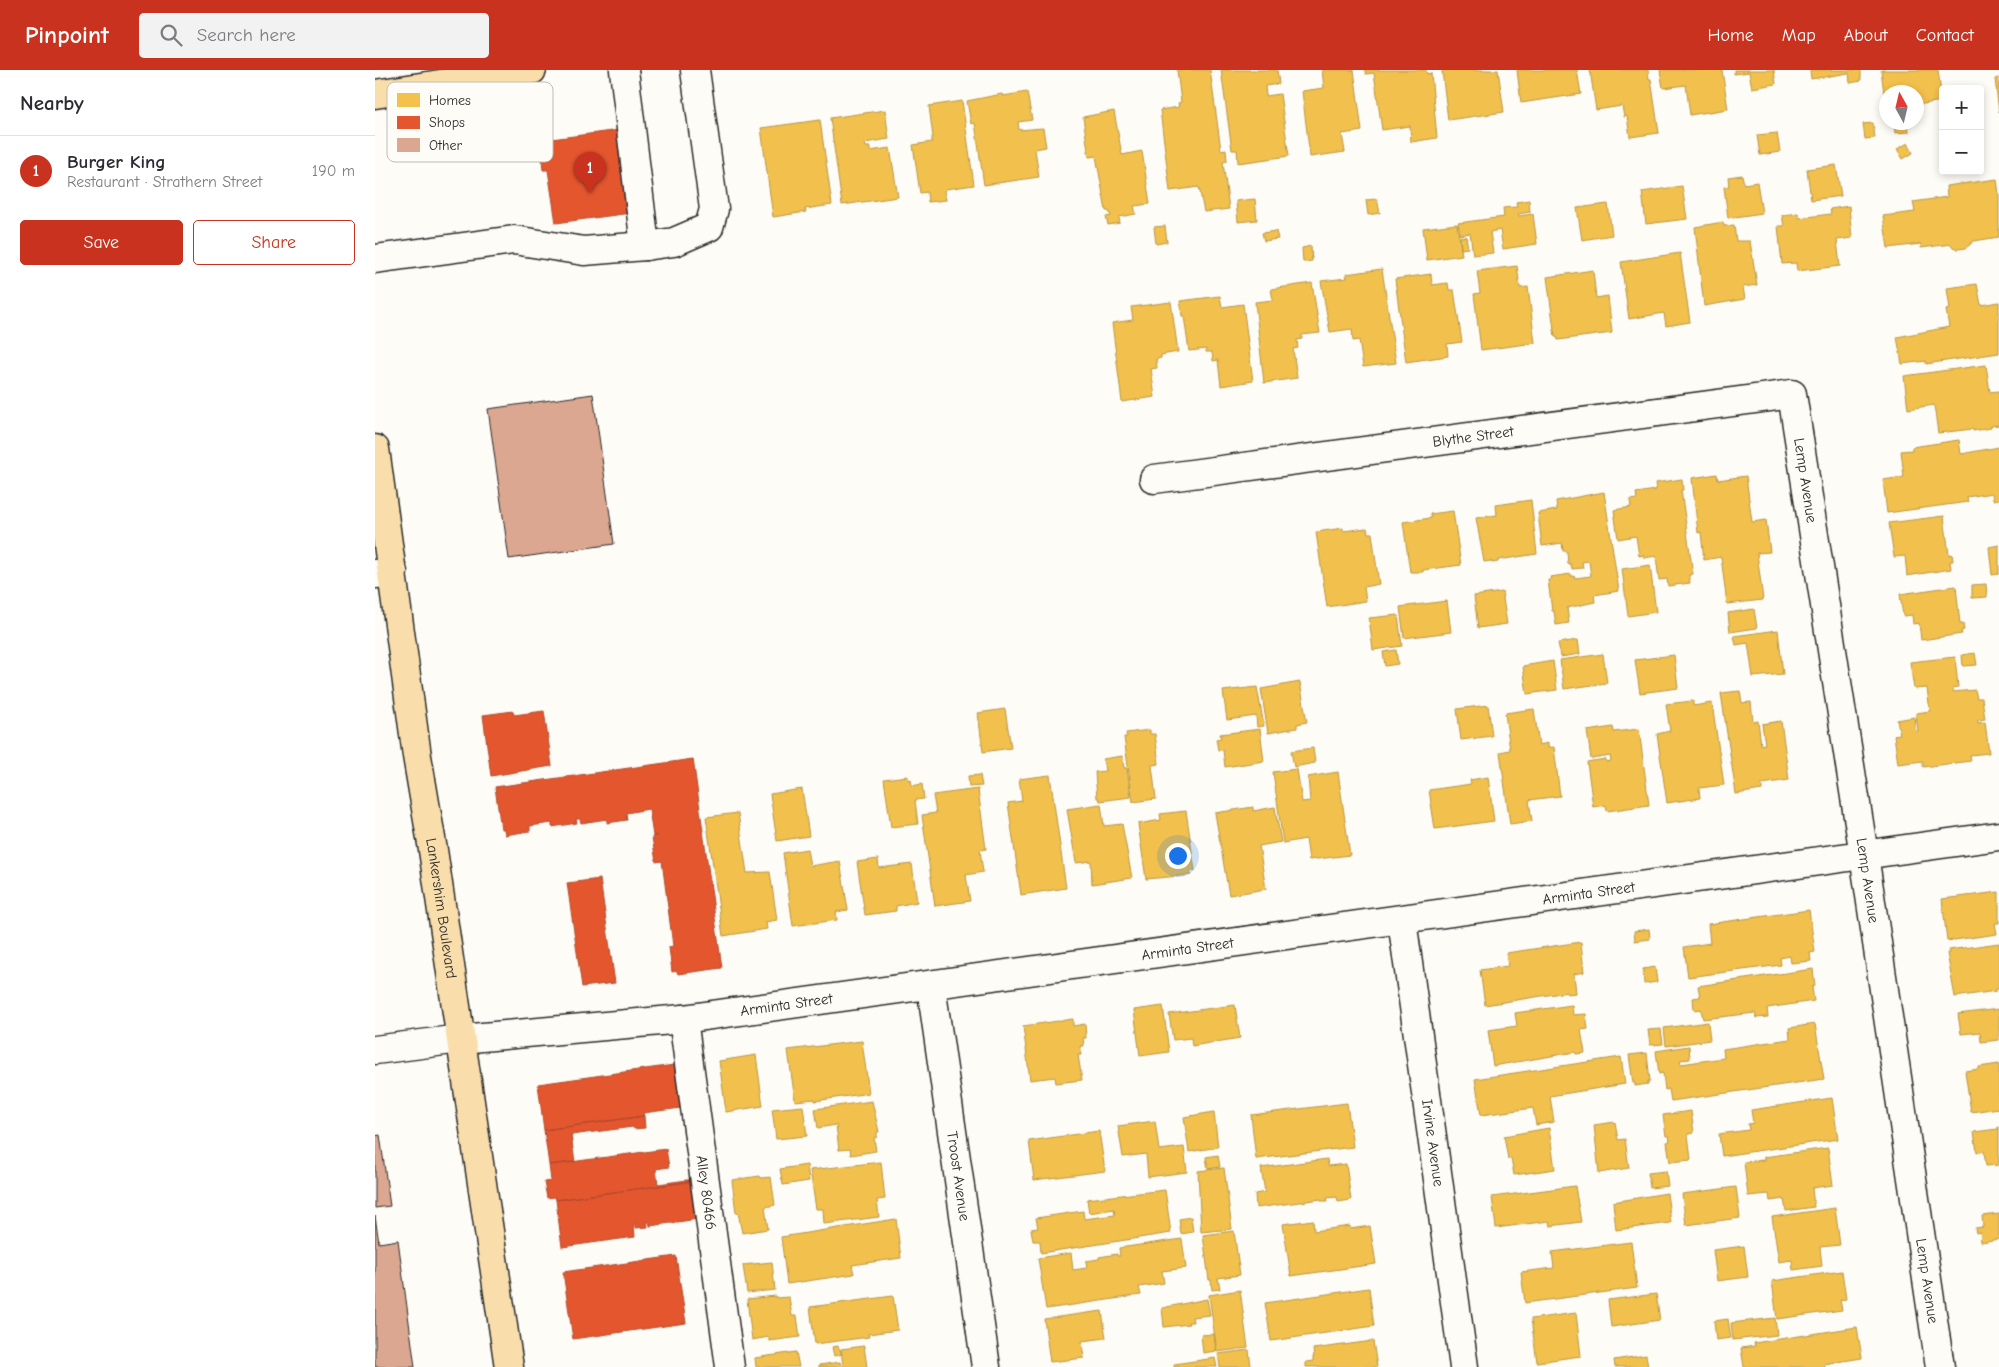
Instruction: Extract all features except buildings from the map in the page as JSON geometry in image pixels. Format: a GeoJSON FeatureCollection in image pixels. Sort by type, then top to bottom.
{"type":"FeatureCollection","features":[{"type":"Feature","properties":{"kind":"main road"},"geometry":{"type":"LineString","coordinates":[[454,82],[532,70]]}},
{"type":"Feature","properties":{"kind":"main road","name":"Lankershim Boulevard"},"geometry":{"type":"LineString","coordinates":[[375,449],[384,573],[433,850],[509,1367]]}},
{"type":"Feature","properties":{"kind":"street"},"geometry":{"type":"LineString","coordinates":[[624,70],[645,246]]}},
{"type":"Feature","properties":{"kind":"street"},"geometry":{"type":"LineString","coordinates":[[375,259],[514,240],[585,251],[645,246],[674,242],[709,227],[714,209],[695,70]]}},
{"type":"Feature","properties":{"kind":"street","name":"Blythe Street"},"geometry":{"type":"LineString","coordinates":[[1154,479],[1792,394]]}},
{"type":"Feature","properties":{"kind":"street","name":"Lemp Avenue"},"geometry":{"type":"LineString","coordinates":[[1792,394],[1864,854],[1941,1367]]}},
{"type":"Feature","properties":{"kind":"street","name":"Arminta Street"},"geometry":{"type":"LineString","coordinates":[[375,1050],[460,1039],[683,1019],[1999,836]]}},
{"type":"Feature","properties":{"kind":"street","name":"Irvine Avenue"},"geometry":{"type":"LineString","coordinates":[[1401,920],[1464,1367]]}},
{"type":"Feature","properties":{"kind":"street","name":"Troost Avenue"},"geometry":{"type":"LineString","coordinates":[[931,986],[987,1367]]}},
{"type":"Feature","properties":{"kind":"street","name":"Alley 80466"},"geometry":{"type":"LineString","coordinates":[[683,1019],[730,1367]]}},
{"type":"Feature","properties":{"kind":"place","name":"Burger King"},"geometry":{"type":"Point","coordinates":[590,193]}}]}
